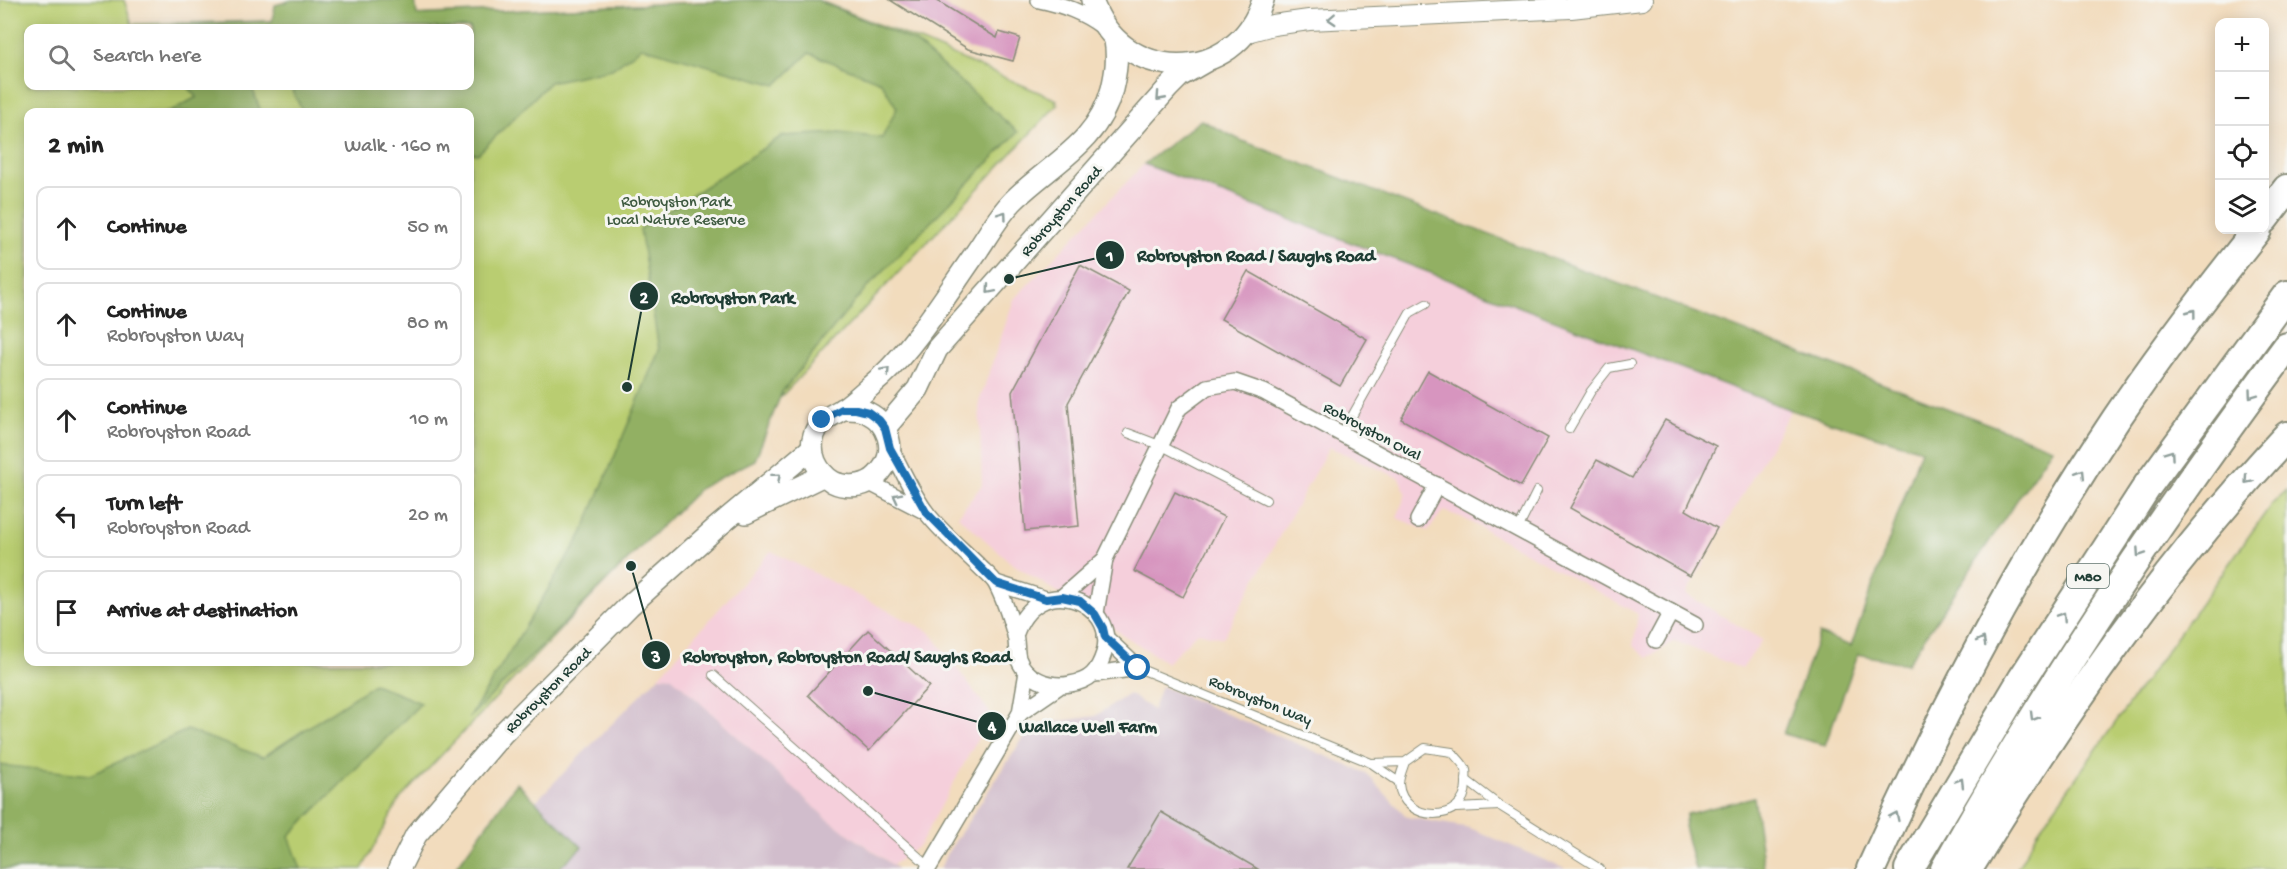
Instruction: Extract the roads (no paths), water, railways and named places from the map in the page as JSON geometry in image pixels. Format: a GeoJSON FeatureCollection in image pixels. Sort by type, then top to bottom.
{"type":"FeatureCollection","features":[{"type":"Feature","properties":{"kind":"highway"},"geometry":{"type":"LineString","coordinates":[[2269,214],[2287,189]]}},
{"type":"Feature","properties":{"kind":"highway"},"geometry":{"type":"LineString","coordinates":[[1871,869],[1925,753],[1976,652],[2042,537],[2116,419],[2181,328],[2254,234]]}},
{"type":"Feature","properties":{"kind":"highway","name":"M80"},"geometry":{"type":"LineString","coordinates":[[1909,869],[2023,678],[2148,485],[2287,295]]}},
{"type":"Feature","properties":{"kind":"highway","name":"M80"},"geometry":{"type":"LineString","coordinates":[[1945,869],[2038,711],[2112,595],[2205,459],[2287,347]]}},
{"type":"Feature","properties":{"kind":"highway"},"geometry":{"type":"LineString","coordinates":[[1968,869],[2038,756],[2100,666],[2206,528],[2287,436]]}},
{"type":"Feature","properties":{"kind":"main road"},"geometry":{"type":"LineString","coordinates":[[1092,0],[1097,15],[1110,34],[1139,57],[1165,64],[1206,61]]}},
{"type":"Feature","properties":{"kind":"main road"},"geometry":{"type":"LineString","coordinates":[[1247,32],[1259,13],[1263,0]]}},
{"type":"Feature","properties":{"kind":"main road","name":"Robroyston Road"},"geometry":{"type":"LineString","coordinates":[[868,482],[879,475],[888,461],[887,438],[918,389],[937,350],[1168,88],[1180,76],[1231,48],[1247,32]]}},
{"type":"Feature","properties":{"kind":"main road","name":"Robroyston Road"},"geometry":{"type":"LineString","coordinates":[[399,869],[416,835],[503,733],[629,606],[716,528],[812,448],[814,435],[822,420],[842,409],[883,375],[917,335],[1013,201],[1090,135],[1103,116],[1110,97],[1118,57],[1110,34]]}},
{"type":"Feature","properties":{"kind":"main road"},"geometry":{"type":"LineString","coordinates":[[842,409],[868,412],[879,420],[887,438]]}},
{"type":"Feature","properties":{"kind":"main road"},"geometry":{"type":"LineString","coordinates":[[812,448],[816,464],[824,475],[836,483],[849,486],[868,482]]}},
{"type":"Feature","properties":{"kind":"main road","name":"Robroyston Road"},"geometry":{"type":"LineString","coordinates":[[716,528],[824,475]]}},
{"type":"Feature","properties":{"kind":"street"},"geometry":{"type":"LineString","coordinates":[[1039,0],[1088,15],[1110,34]]}},
{"type":"Feature","properties":{"kind":"street"},"geometry":{"type":"LineString","coordinates":[[1247,32],[1273,25],[1309,20],[1571,8],[1642,0]]}},
{"type":"Feature","properties":{"kind":"street","name":"Robroyston Oval"},"geometry":{"type":"LineString","coordinates":[[1105,559],[1179,408],[1206,387],[1235,382],[1264,392],[1695,625]]}},
{"type":"Feature","properties":{"kind":"street"},"geometry":{"type":"LineString","coordinates":[[887,438],[926,512],[996,583],[1015,636],[1018,659],[1027,672],[1044,684],[1058,687]]}},
{"type":"Feature","properties":{"kind":"street"},"geometry":{"type":"LineString","coordinates":[[868,482],[926,512]]}},
{"type":"Feature","properties":{"kind":"street"},"geometry":{"type":"LineString","coordinates":[[1418,520],[1437,484]]}},
{"type":"Feature","properties":{"kind":"street"},"geometry":{"type":"LineString","coordinates":[[1062,597],[1105,559]]}},
{"type":"Feature","properties":{"kind":"street"},"geometry":{"type":"LineString","coordinates":[[1095,614],[1105,559]]}},
{"type":"Feature","properties":{"kind":"street"},"geometry":{"type":"LineString","coordinates":[[996,583],[1046,599],[1062,597],[1080,601],[1095,614],[1105,637],[1104,651],[1095,674]]}},
{"type":"Feature","properties":{"kind":"street"},"geometry":{"type":"LineString","coordinates":[[1015,636],[1025,613],[1046,599]]}},
{"type":"Feature","properties":{"kind":"street"},"geometry":{"type":"LineString","coordinates":[[1656,640],[1671,612]]}},
{"type":"Feature","properties":{"kind":"street"},"geometry":{"type":"LineString","coordinates":[[1105,637],[1138,668]]}},
{"type":"Feature","properties":{"kind":"street"},"geometry":{"type":"LineString","coordinates":[[1020,713],[1058,687],[1078,683],[1095,674],[1138,668]]}},
{"type":"Feature","properties":{"kind":"street"},"geometry":{"type":"LineString","coordinates":[[929,868],[1020,713],[1027,672]]}},
{"type":"Feature","properties":{"kind":"lane"},"geometry":{"type":"LineString","coordinates":[[1342,434],[1410,313],[1426,304]]}},
{"type":"Feature","properties":{"kind":"lane"},"geometry":{"type":"LineString","coordinates":[[1569,429],[1591,391],[1609,368],[1630,364]]}},
{"type":"Feature","properties":{"kind":"lane"},"geometry":{"type":"LineString","coordinates":[[1128,433],[1162,446],[1266,500]]}},
{"type":"Feature","properties":{"kind":"lane"},"geometry":{"type":"LineString","coordinates":[[1518,529],[1538,491]]}},
{"type":"Feature","properties":{"kind":"lane","name":"Robroyston Way"},"geometry":{"type":"LineString","coordinates":[[1138,668],[1371,763],[1399,782],[1403,797],[1413,809],[1441,815],[1456,808]]}},
{"type":"Feature","properties":{"kind":"lane"},"geometry":{"type":"LineString","coordinates":[[713,675],[929,868]]}},
{"type":"Feature","properties":{"kind":"lane","name":"Robroyston Way"},"geometry":{"type":"LineString","coordinates":[[1371,763],[1405,762],[1425,748],[1452,752],[1466,770],[1466,780]]}},
{"type":"Feature","properties":{"kind":"lane"},"geometry":{"type":"LineString","coordinates":[[1399,782],[1405,762]]}},
{"type":"Feature","properties":{"kind":"lane"},"geometry":{"type":"LineString","coordinates":[[1466,780],[1500,806],[1600,869]]}},
{"type":"Feature","properties":{"kind":"lane"},"geometry":{"type":"LineString","coordinates":[[1456,808],[1466,792],[1466,780]]}},
{"type":"Feature","properties":{"kind":"lane"},"geometry":{"type":"LineString","coordinates":[[1456,808],[1500,806]]}},
{"type":"Feature","properties":{"kind":"place","name":"Robroyston Road / Saughs Road"},"geometry":{"type":"Point","coordinates":[1009,279]}},
{"type":"Feature","properties":{"kind":"place","name":"Robroyston Park"},"geometry":{"type":"Point","coordinates":[627,387]}},
{"type":"Feature","properties":{"kind":"place","name":"Robroyston, Robroyston Road/ Saughs Road"},"geometry":{"type":"Point","coordinates":[631,566]}},
{"type":"Feature","properties":{"kind":"place","name":"Wallace Well Farm"},"geometry":{"type":"Point","coordinates":[868,691]}},
{"type":"Feature","properties":{"kind":"park label","name":"Robroyston Park Local Nature Reserve"},"geometry":{"type":"Point","coordinates":[676,209]}}]}
